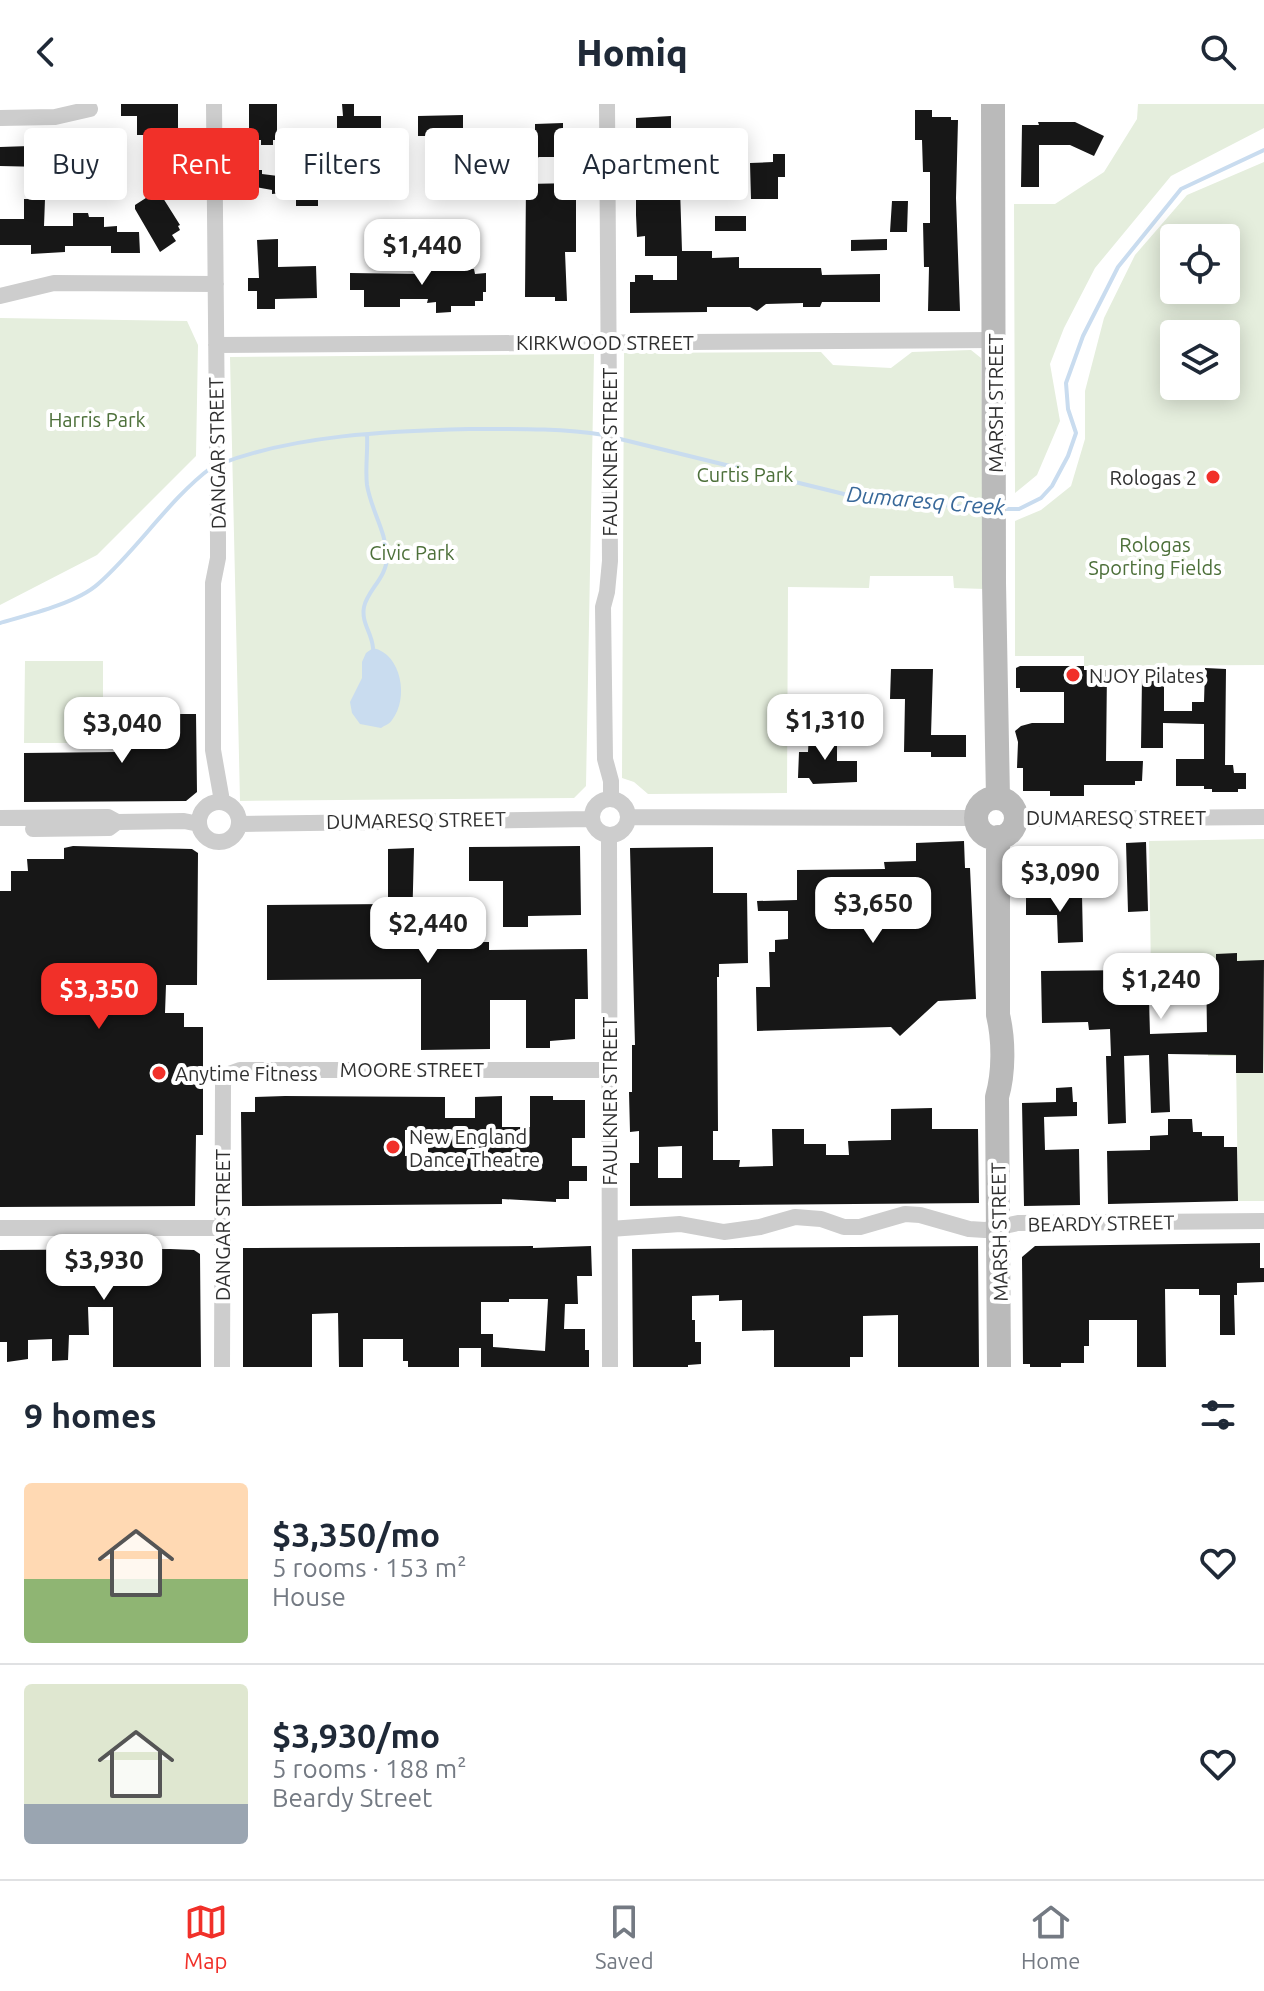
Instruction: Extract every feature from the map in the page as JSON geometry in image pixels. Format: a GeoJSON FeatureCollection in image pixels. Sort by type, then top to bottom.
{"type":"FeatureCollection","features":[{"type":"Feature","properties":{"kind":"main road","name":"MARSH STREET"},"geometry":{"type":"LineString","coordinates":[[993,104],[994,583],[998,798]]}},
{"type":"Feature","properties":{"kind":"main road"},"geometry":{"type":"LineString","coordinates":[[998,798],[1012,806],[1016,816],[1009,832],[998,837],[983,833],[976,818],[981,806],[998,798]]}},
{"type":"Feature","properties":{"kind":"main road","name":"MARSH STREET"},"geometry":{"type":"LineString","coordinates":[[998,837],[998,1015],[1001,1026],[1001,1082],[997,1097],[999,1367]]}},
{"type":"Feature","properties":{"kind":"street","name":"DANGAR STREET"},"geometry":{"type":"LineString","coordinates":[[214,104],[218,558],[213,583],[213,750],[222,801]]}},
{"type":"Feature","properties":{"kind":"street","name":"FAULKNER STREET"},"geometry":{"type":"LineString","coordinates":[[607,104],[610,561],[603,607],[605,759],[611,781],[611,799]]}},
{"type":"Feature","properties":{"kind":"street"},"geometry":{"type":"LineString","coordinates":[[0,118],[55,117],[90,109]]}},
{"type":"Feature","properties":{"kind":"street"},"geometry":{"type":"LineString","coordinates":[[0,296],[54,283],[216,284]]}},
{"type":"Feature","properties":{"kind":"street","name":"KIRKWOOD STREET"},"geometry":{"type":"LineString","coordinates":[[216,345],[995,340]]}},
{"type":"Feature","properties":{"kind":"street"},"geometry":{"type":"LineString","coordinates":[[611,799],[624,804],[629,817],[624,831],[609,836],[596,830],[591,819],[597,804],[611,799]]}},
{"type":"Feature","properties":{"kind":"street"},"geometry":{"type":"LineString","coordinates":[[222,801],[236,809],[240,824],[233,837],[219,842],[206,836],[199,824],[205,807],[222,801]]}},
{"type":"Feature","properties":{"kind":"street","name":"DUMARESQ STREET"},"geometry":{"type":"LineString","coordinates":[[1016,816],[1031,819],[1264,817]]}},
{"type":"Feature","properties":{"kind":"street"},"geometry":{"type":"LineString","coordinates":[[0,818],[108,817],[117,822],[184,821],[199,824]]}},
{"type":"Feature","properties":{"kind":"street"},"geometry":{"type":"LineString","coordinates":[[629,817],[976,818]]}},
{"type":"Feature","properties":{"kind":"street","name":"DUMARESQ STREET"},"geometry":{"type":"LineString","coordinates":[[240,824],[591,819]]}},
{"type":"Feature","properties":{"kind":"street"},"geometry":{"type":"LineString","coordinates":[[0,829],[109,828],[117,822]]}},
{"type":"Feature","properties":{"kind":"street","name":"FAULKNER STREET"},"geometry":{"type":"LineString","coordinates":[[609,836],[610,1367]]}},
{"type":"Feature","properties":{"kind":"street","name":"MOORE STREET"},"geometry":{"type":"LineString","coordinates":[[223,1083],[229,1074],[240,1070],[608,1070]]}},
{"type":"Feature","properties":{"kind":"street","name":"DANGAR STREET"},"geometry":{"type":"LineString","coordinates":[[222,1367],[223,1083]]}},
{"type":"Feature","properties":{"kind":"street","name":"BEARDY STREET"},"geometry":{"type":"LineString","coordinates":[[610,1229],[680,1224],[724,1232],[760,1227],[795,1217],[821,1219],[844,1227],[860,1227],[905,1214],[920,1215],[969,1229],[1018,1223],[1264,1221]]}},
{"type":"Feature","properties":{"kind":"street"},"geometry":{"type":"LineString","coordinates":[[0,1228],[222,1228]]}},
{"type":"Feature","properties":{"kind":"green space"},"geometry":{"type":"Polygon","coordinates":[[[1138,104],[1264,104],[1264,128],[1171,176],[1095,268],[1064,328],[1050,364],[1060,421],[1037,475],[1015,493],[1014,204],[1055,204],[1104,172],[1137,119],[1138,104]]]}},
{"type":"Feature","properties":{"kind":"green space","name":"Rologas Sporting Fields"},"geometry":{"type":"Polygon","coordinates":[[[1264,162],[1264,665],[1084,666],[1084,656],[1015,656],[1015,521],[1041,510],[1071,486],[1085,439],[1085,391],[1104,318],[1135,255],[1160,226],[1160,304],[1240,304],[1240,224],[1162,224],[1187,195],[1264,162]]]}},
{"type":"Feature","properties":{"kind":"green space","name":"Harris Park"},"geometry":{"type":"Polygon","coordinates":[[[0,318],[187,321],[198,345],[196,456],[97,555],[0,605],[0,318]]]}},
{"type":"Feature","properties":{"kind":"green space","name":"Curtis Park"},"geometry":{"type":"Polygon","coordinates":[[[971,350],[981,358],[985,589],[954,588],[953,576],[870,576],[869,588],[788,587],[787,793],[648,794],[634,782],[622,778],[624,353],[821,352],[833,365],[891,368],[912,352],[971,350]]]}},
{"type":"Feature","properties":{"kind":"green space","name":"Civic Park"},"geometry":{"type":"Polygon","coordinates":[[[594,354],[586,786],[574,798],[240,801],[230,357],[594,354]]]}},
{"type":"Feature","properties":{"kind":"green space"},"geometry":{"type":"Polygon","coordinates":[[[25,661],[103,661],[103,743],[24,743],[25,661]]]}},
{"type":"Feature","properties":{"kind":"green space"},"geometry":{"type":"Polygon","coordinates":[[[1264,839],[1264,1201],[1238,1201],[1236,1056],[1208,1056],[1206,975],[1151,975],[1149,841],[1264,839]]]}},
{"type":"Feature","properties":{"kind":"water"},"geometry":{"type":"Polygon","coordinates":[[[373,648],[391,659],[400,678],[397,711],[391,721],[381,728],[360,724],[352,713],[350,702],[362,678],[362,662],[366,653],[373,648]]]}},
{"type":"Feature","properties":{"kind":"building"},"geometry":{"type":"Polygon","coordinates":[[[121,104],[178,104],[178,128],[143,128],[143,135],[137,135],[137,116],[121,116],[121,104]]]}},
{"type":"Feature","properties":{"kind":"building"},"geometry":{"type":"Polygon","coordinates":[[[249,104],[277,104],[273,145],[261,145],[259,128],[249,128],[249,104]]]}},
{"type":"Feature","properties":{"kind":"building"},"geometry":{"type":"Polygon","coordinates":[[[342,104],[354,104],[354,116],[381,116],[381,128],[337,128],[337,116],[343,116],[342,104]]]}},
{"type":"Feature","properties":{"kind":"building"},"geometry":{"type":"Polygon","coordinates":[[[915,110],[932,110],[932,117],[958,120],[956,198],[960,311],[928,311],[929,267],[924,267],[923,223],[930,223],[930,172],[923,172],[922,140],[915,140],[915,110]]]}},
{"type":"Feature","properties":{"kind":"building"},"geometry":{"type":"Polygon","coordinates":[[[463,115],[463,128],[425,128],[425,136],[418,136],[418,116],[463,115]]]}},
{"type":"Feature","properties":{"kind":"building"},"geometry":{"type":"Polygon","coordinates":[[[671,116],[671,128],[636,128],[636,118],[671,116]]]}},
{"type":"Feature","properties":{"kind":"building"},"geometry":{"type":"Polygon","coordinates":[[[1038,122],[1075,122],[1104,136],[1094,156],[1070,145],[1039,145],[1039,187],[1021,187],[1022,125],[1039,125],[1038,122]]]}},
{"type":"Feature","properties":{"kind":"building"},"geometry":{"type":"Polygon","coordinates":[[[563,123],[563,128],[554,128],[554,157],[538,158],[538,128],[535,124],[563,123]]]}},
{"type":"Feature","properties":{"kind":"building"},"geometry":{"type":"Polygon","coordinates":[[[24,146],[24,167],[0,166],[0,147],[24,146]]]}},
{"type":"Feature","properties":{"kind":"building"},"geometry":{"type":"Polygon","coordinates":[[[773,154],[785,154],[785,177],[778,177],[778,199],[751,199],[750,163],[773,162],[773,154]]]}},
{"type":"Feature","properties":{"kind":"building"},"geometry":{"type":"Polygon","coordinates":[[[259,170],[262,174],[275,176],[275,194],[272,194],[272,190],[259,188],[259,170]]]}},
{"type":"Feature","properties":{"kind":"building"},"geometry":{"type":"Polygon","coordinates":[[[554,183],[554,200],[576,200],[576,252],[565,252],[567,301],[555,301],[555,297],[525,297],[526,200],[538,200],[538,184],[554,183]]]}},
{"type":"Feature","properties":{"kind":"building"},"geometry":{"type":"Polygon","coordinates":[[[24,200],[45,200],[44,226],[73,226],[73,213],[104,217],[104,227],[117,226],[117,232],[139,232],[140,253],[111,253],[111,246],[65,246],[65,252],[31,254],[31,245],[0,245],[0,219],[24,219],[24,200]]]}},
{"type":"Feature","properties":{"kind":"building"},"geometry":{"type":"Polygon","coordinates":[[[143,200],[164,200],[180,225],[180,230],[172,235],[176,241],[160,252],[135,205],[143,200]]]}},
{"type":"Feature","properties":{"kind":"building"},"geometry":{"type":"Polygon","coordinates":[[[296,200],[318,200],[318,206],[296,206],[296,200]]]}},
{"type":"Feature","properties":{"kind":"building"},"geometry":{"type":"Polygon","coordinates":[[[636,200],[680,200],[682,251],[712,251],[712,258],[739,257],[739,268],[821,268],[822,275],[880,274],[880,302],[822,302],[820,307],[803,307],[803,303],[766,304],[757,311],[750,307],[707,307],[707,312],[630,313],[630,282],[635,282],[635,275],[653,275],[653,280],[677,280],[677,256],[645,256],[645,236],[637,237],[636,200]]]}},
{"type":"Feature","properties":{"kind":"building"},"geometry":{"type":"Polygon","coordinates":[[[892,201],[908,201],[907,232],[890,232],[892,201]]]}},
{"type":"Feature","properties":{"kind":"building"},"geometry":{"type":"Polygon","coordinates":[[[715,216],[746,216],[746,231],[715,231],[715,216]]]}},
{"type":"Feature","properties":{"kind":"building"},"geometry":{"type":"Polygon","coordinates":[[[278,239],[278,267],[316,266],[317,298],[275,299],[275,309],[257,309],[257,291],[248,291],[248,278],[259,278],[257,240],[278,239]]]}},
{"type":"Feature","properties":{"kind":"building"},"geometry":{"type":"Polygon","coordinates":[[[887,239],[887,250],[851,251],[851,240],[887,239]]]}},
{"type":"Feature","properties":{"kind":"building"},"geometry":{"type":"Polygon","coordinates":[[[451,265],[451,269],[474,269],[475,274],[486,273],[483,301],[475,301],[475,306],[451,306],[451,312],[436,313],[436,302],[427,303],[428,299],[400,299],[400,307],[364,307],[364,290],[350,290],[350,273],[420,274],[420,266],[451,265]]]}},
{"type":"Feature","properties":{"kind":"building"},"geometry":{"type":"Polygon","coordinates":[[[1084,666],[1084,670],[1107,670],[1106,761],[1143,761],[1142,781],[1135,781],[1135,785],[1084,785],[1084,796],[1050,796],[1050,791],[1023,791],[1023,768],[1017,768],[1018,742],[1015,731],[1032,723],[1064,723],[1064,692],[1020,692],[1020,688],[1016,688],[1016,668],[1084,666]]]}},
{"type":"Feature","properties":{"kind":"building"},"geometry":{"type":"Polygon","coordinates":[[[1205,668],[1226,669],[1225,765],[1233,765],[1234,773],[1246,773],[1246,789],[1238,789],[1238,792],[1212,792],[1204,786],[1176,786],[1176,759],[1204,759],[1204,724],[1163,723],[1163,748],[1141,748],[1142,677],[1164,677],[1164,711],[1192,711],[1192,702],[1204,702],[1205,668]]]}},
{"type":"Feature","properties":{"kind":"building"},"geometry":{"type":"Polygon","coordinates":[[[891,669],[933,669],[931,735],[966,735],[966,757],[931,757],[931,752],[904,752],[905,699],[890,699],[891,669]]]}},
{"type":"Feature","properties":{"kind":"building"},"geometry":{"type":"Polygon","coordinates":[[[117,709],[137,709],[137,714],[196,714],[197,792],[186,801],[24,802],[24,753],[117,752],[117,709]]]}},
{"type":"Feature","properties":{"kind":"building"},"geometry":{"type":"Polygon","coordinates":[[[809,733],[837,733],[837,761],[857,761],[857,782],[813,784],[809,778],[798,778],[799,752],[808,752],[809,733]]]}},
{"type":"Feature","properties":{"kind":"building"},"geometry":{"type":"Polygon","coordinates":[[[964,841],[965,868],[970,868],[976,999],[938,1001],[900,1036],[891,1027],[757,1031],[756,987],[770,987],[769,952],[775,952],[775,940],[788,939],[788,911],[758,911],[757,901],[797,900],[797,870],[885,869],[884,862],[916,861],[916,843],[964,841]]]}},
{"type":"Feature","properties":{"kind":"building"},"geometry":{"type":"Polygon","coordinates":[[[1146,842],[1148,911],[1128,912],[1126,843],[1146,842]]]}},
{"type":"Feature","properties":{"kind":"building"},"geometry":{"type":"Polygon","coordinates":[[[580,846],[581,915],[528,916],[528,927],[503,927],[503,881],[469,881],[469,847],[580,846]]]}},
{"type":"Feature","properties":{"kind":"building"},"geometry":{"type":"Polygon","coordinates":[[[713,847],[713,893],[747,893],[748,963],[719,964],[717,977],[718,1131],[713,1131],[713,1160],[740,1160],[739,1167],[773,1166],[772,1129],[804,1129],[804,1144],[826,1144],[826,1155],[849,1155],[848,1141],[891,1140],[891,1109],[932,1108],[932,1129],[978,1129],[979,1203],[630,1206],[630,1163],[639,1163],[639,1131],[630,1132],[629,1092],[632,1092],[632,1045],[635,1045],[630,848],[713,847]],[[682,1146],[658,1147],[658,1178],[682,1178],[682,1146]]]}},
{"type":"Feature","properties":{"kind":"building"},"geometry":{"type":"Polygon","coordinates":[[[1083,847],[1104,847],[1105,889],[1101,889],[1101,893],[1084,894],[1083,847]]]}},
{"type":"Feature","properties":{"kind":"building"},"geometry":{"type":"Polygon","coordinates":[[[64,848],[192,849],[198,853],[197,985],[166,985],[165,1013],[184,1013],[184,1027],[203,1027],[203,1135],[196,1135],[195,1206],[0,1207],[0,891],[11,891],[11,871],[28,871],[27,859],[64,859],[64,848]]]}},
{"type":"Feature","properties":{"kind":"building"},"geometry":{"type":"Polygon","coordinates":[[[414,848],[412,929],[447,929],[447,942],[489,942],[489,950],[587,949],[588,999],[575,999],[575,1039],[550,1041],[550,1048],[526,1048],[526,1000],[490,1000],[490,1049],[421,1050],[421,979],[267,980],[267,905],[388,904],[388,849],[414,848]]]}},
{"type":"Feature","properties":{"kind":"building"},"geometry":{"type":"Polygon","coordinates":[[[1082,895],[1083,942],[1058,943],[1057,915],[1026,915],[1026,896],[1082,895]]]}},
{"type":"Feature","properties":{"kind":"building"},"geometry":{"type":"Polygon","coordinates":[[[1237,953],[1237,961],[1264,960],[1263,1073],[1236,1073],[1236,1055],[1168,1054],[1170,1112],[1151,1113],[1149,1055],[1124,1056],[1126,1123],[1108,1124],[1106,1056],[1111,1056],[1110,1029],[1089,1030],[1088,1022],[1042,1023],[1041,971],[1135,970],[1135,963],[1148,963],[1150,1034],[1207,1032],[1206,961],[1216,960],[1216,954],[1237,953]]]}},
{"type":"Feature","properties":{"kind":"building"},"geometry":{"type":"Polygon","coordinates":[[[1072,1087],[1077,1116],[1044,1117],[1045,1150],[1079,1149],[1080,1205],[1024,1206],[1022,1103],[1056,1102],[1056,1088],[1072,1087]]]}},
{"type":"Feature","properties":{"kind":"building"},"geometry":{"type":"Polygon","coordinates":[[[502,1096],[502,1127],[530,1127],[530,1096],[585,1100],[585,1138],[572,1138],[572,1166],[587,1166],[587,1181],[569,1181],[569,1199],[556,1199],[556,1202],[502,1199],[502,1204],[242,1206],[241,1112],[255,1112],[255,1097],[445,1097],[445,1118],[475,1118],[475,1097],[502,1096]],[[405,1130],[405,1156],[428,1155],[428,1130],[405,1130]]]}},
{"type":"Feature","properties":{"kind":"building"},"geometry":{"type":"Polygon","coordinates":[[[1168,1119],[1192,1119],[1193,1132],[1202,1132],[1202,1136],[1224,1136],[1224,1147],[1237,1147],[1238,1201],[1108,1204],[1107,1151],[1150,1150],[1150,1136],[1168,1135],[1168,1119]]]}},
{"type":"Feature","properties":{"kind":"building"},"geometry":{"type":"Polygon","coordinates":[[[1260,1243],[1260,1268],[1264,1268],[1264,1282],[1237,1283],[1237,1295],[1234,1295],[1235,1335],[1220,1335],[1220,1295],[1199,1295],[1199,1289],[1165,1289],[1166,1367],[1137,1367],[1137,1320],[1089,1320],[1089,1346],[1084,1346],[1084,1363],[1061,1363],[1061,1367],[1030,1367],[1030,1364],[1023,1364],[1022,1257],[1035,1246],[1260,1243]]]}},
{"type":"Feature","properties":{"kind":"building"},"geometry":{"type":"Polygon","coordinates":[[[591,1246],[592,1276],[577,1276],[578,1304],[565,1304],[564,1329],[585,1329],[589,1367],[481,1367],[481,1348],[459,1348],[459,1367],[408,1367],[408,1361],[403,1361],[403,1339],[363,1339],[363,1367],[339,1367],[338,1313],[312,1314],[312,1367],[243,1367],[243,1248],[591,1246]],[[548,1299],[481,1302],[481,1334],[493,1334],[493,1347],[545,1351],[548,1299]]]}},
{"type":"Feature","properties":{"kind":"building"},"geometry":{"type":"Polygon","coordinates":[[[978,1246],[979,1367],[898,1367],[898,1315],[863,1316],[863,1357],[850,1357],[850,1367],[774,1367],[774,1330],[742,1331],[742,1300],[719,1301],[719,1295],[692,1296],[692,1320],[695,1320],[695,1342],[701,1342],[701,1364],[688,1367],[633,1367],[632,1249],[978,1246]]]}},
{"type":"Feature","properties":{"kind":"building"},"geometry":{"type":"Polygon","coordinates":[[[0,1250],[194,1250],[200,1254],[201,1367],[113,1367],[113,1307],[88,1307],[89,1335],[69,1335],[68,1360],[52,1361],[52,1339],[28,1340],[28,1359],[7,1362],[7,1342],[0,1342],[0,1250]]]}},
{"type":"Feature","properties":{"kind":"waterway","name":"Dumaresq Creek"},"geometry":{"type":"LineString","coordinates":[[1000,509],[1019,509],[1041,498],[1052,486],[1068,456],[1076,433],[1068,409],[1066,383],[1083,336],[1118,267],[1181,189],[1264,150]]}},
{"type":"Feature","properties":{"kind":"waterway","name":"Dumaresq Creek"},"geometry":{"type":"LineString","coordinates":[[220,464],[279,447],[375,433],[519,429],[604,435]]}},
{"type":"Feature","properties":{"kind":"waterway"},"geometry":{"type":"LineString","coordinates":[[367,435],[367,485],[387,557],[384,571],[364,607],[373,648]]}},
{"type":"Feature","properties":{"kind":"waterway","name":"Dumaresq Creek"},"geometry":{"type":"LineString","coordinates":[[612,437],[852,496],[984,509]]}},
{"type":"Feature","properties":{"kind":"waterway","name":"Dumaresq Creek"},"geometry":{"type":"LineString","coordinates":[[0,623],[52,608],[89,591],[212,467]]}},
{"type":"Feature","properties":{"kind":"place","name":"Rologas 2"},"geometry":{"type":"Point","coordinates":[1213,477]}},
{"type":"Feature","properties":{"kind":"place","name":"NJOY Pilates"},"geometry":{"type":"Point","coordinates":[1073,675]}},
{"type":"Feature","properties":{"kind":"place","name":"Anytime Fitness"},"geometry":{"type":"Point","coordinates":[159,1073]}},
{"type":"Feature","properties":{"kind":"place","name":"New England Dance Theatre"},"geometry":{"type":"Point","coordinates":[393,1147]}}]}
